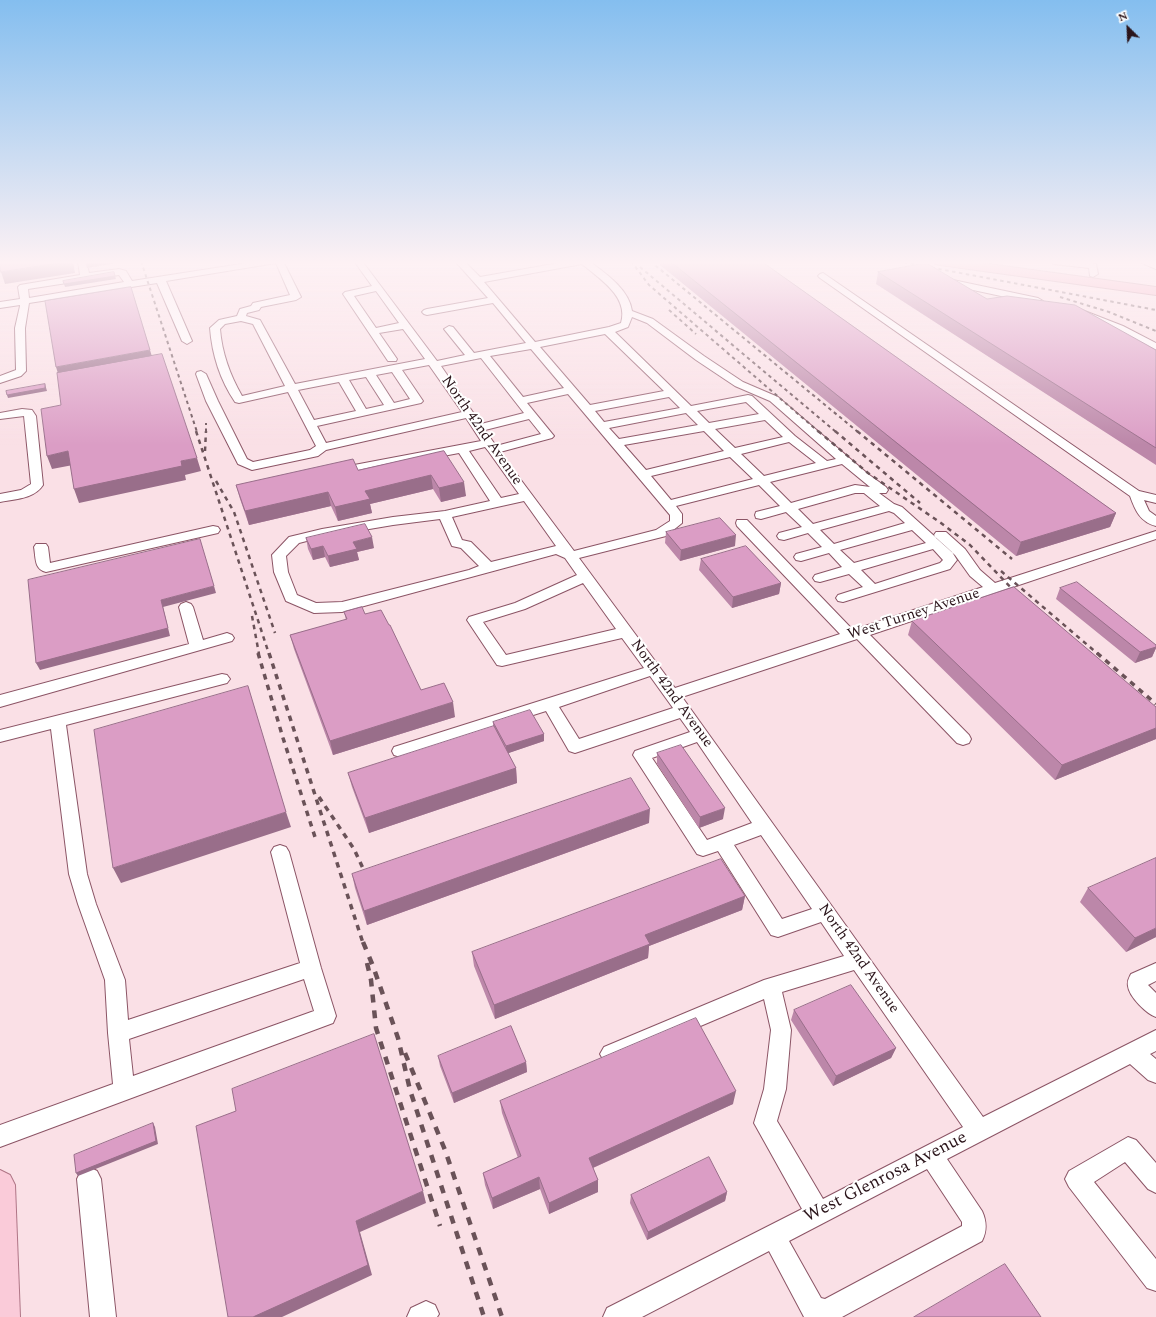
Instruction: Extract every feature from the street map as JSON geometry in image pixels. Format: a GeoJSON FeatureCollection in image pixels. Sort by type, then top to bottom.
{"type":"FeatureCollection","features":[{"type":"Feature","properties":{"kind":"main road"},"geometry":{"type":"LineString","coordinates":[[0,1185],[4,1317]]}},
{"type":"Feature","properties":{"kind":"street"},"geometry":{"type":"LineString","coordinates":[[0,380],[22,371],[21,322]]}},
{"type":"Feature","properties":{"kind":"street"},"geometry":{"type":"LineString","coordinates":[[180,322],[188,340]]}},
{"type":"Feature","properties":{"kind":"street"},"geometry":{"type":"LineString","coordinates":[[221,322],[215,328],[215,339],[224,373],[239,400]]}},
{"type":"Feature","properties":{"kind":"street"},"geometry":{"type":"LineString","coordinates":[[257,322],[322,447]]}},
{"type":"Feature","properties":{"kind":"street"},"geometry":{"type":"LineString","coordinates":[[311,424],[417,401],[368,322]]}},
{"type":"Feature","properties":{"kind":"street","name":"North 42nd Avenue"},"geometry":{"type":"LineString","coordinates":[[404,322],[434,363],[478,428],[672,695],[979,1130]]}},
{"type":"Feature","properties":{"kind":"street"},"geometry":{"type":"LineString","coordinates":[[514,322],[668,504],[676,514],[676,523],[661,533],[571,556],[557,550],[488,566],[474,573],[342,607],[314,608],[291,598],[281,572],[279,554],[294,540],[322,533],[393,521],[445,515],[527,496]]}},
{"type":"Feature","properties":{"kind":"street"},"geometry":{"type":"LineString","coordinates":[[216,408],[239,400],[291,388],[369,373],[393,363],[434,363],[484,355],[608,331],[625,326],[626,322]]}},
{"type":"Feature","properties":{"kind":"street"},"geometry":{"type":"LineString","coordinates":[[652,322],[700,358],[735,381],[774,399],[864,477],[912,510],[960,552],[975,573],[993,589]]}},
{"type":"Feature","properties":{"kind":"street"},"geometry":{"type":"LineString","coordinates":[[889,322],[1135,494],[1156,499]]}},
{"type":"Feature","properties":{"kind":"street"},"geometry":{"type":"LineString","coordinates":[[1105,322],[1120,328],[1156,347]]}},
{"type":"Feature","properties":{"kind":"street"},"geometry":{"type":"LineString","coordinates":[[374,331],[406,325]]}},
{"type":"Feature","properties":{"kind":"street"},"geometry":{"type":"LineString","coordinates":[[449,329],[472,357]]}},
{"type":"Feature","properties":{"kind":"street"},"geometry":{"type":"LineString","coordinates":[[608,331],[872,589]]}},
{"type":"Feature","properties":{"kind":"street"},"geometry":{"type":"LineString","coordinates":[[324,475],[380,463],[394,462],[462,449],[491,446],[548,436],[484,355]]}},
{"type":"Feature","properties":{"kind":"street"},"geometry":{"type":"LineString","coordinates":[[369,373],[391,407]]}},
{"type":"Feature","properties":{"kind":"street"},"geometry":{"type":"LineString","coordinates":[[201,374],[242,460],[252,466],[314,453],[322,447],[469,414]]}},
{"type":"Feature","properties":{"kind":"street"},"geometry":{"type":"LineString","coordinates":[[342,378],[363,413]]}},
{"type":"Feature","properties":{"kind":"street"},"geometry":{"type":"LineString","coordinates":[[735,381],[748,398],[791,438],[825,465]]}},
{"type":"Feature","properties":{"kind":"street"},"geometry":{"type":"LineString","coordinates":[[478,428],[571,390]]}},
{"type":"Feature","properties":{"kind":"street"},"geometry":{"type":"LineString","coordinates":[[587,409],[672,393]]}},
{"type":"Feature","properties":{"kind":"street"},"geometry":{"type":"LineString","coordinates":[[602,426],[748,398]]}},
{"type":"Feature","properties":{"kind":"street"},"geometry":{"type":"LineString","coordinates":[[0,416],[28,412],[30,416],[37,485],[34,490],[0,498]]}},
{"type":"Feature","properties":{"kind":"street"},"geometry":{"type":"LineString","coordinates":[[615,442],[768,416]]}},
{"type":"Feature","properties":{"kind":"street"},"geometry":{"type":"LineString","coordinates":[[642,475],[791,438]]}},
{"type":"Feature","properties":{"kind":"street"},"geometry":{"type":"LineString","coordinates":[[462,449],[498,503]]}},
{"type":"Feature","properties":{"kind":"street"},"geometry":{"type":"LineString","coordinates":[[668,504],[844,460]]}},
{"type":"Feature","properties":{"kind":"street"},"geometry":{"type":"LineString","coordinates":[[761,515],[862,489],[870,492],[889,507],[898,510],[949,556],[950,560],[948,564],[843,598]]}},
{"type":"Feature","properties":{"kind":"street"},"geometry":{"type":"LineString","coordinates":[[1135,494],[1143,513],[1156,522]]}},
{"type":"Feature","properties":{"kind":"street"},"geometry":{"type":"LineString","coordinates":[[784,536],[889,507]]}},
{"type":"Feature","properties":{"kind":"street"},"geometry":{"type":"LineString","coordinates":[[445,515],[457,543],[466,545],[488,566]]}},
{"type":"Feature","properties":{"kind":"street"},"geometry":{"type":"LineString","coordinates":[[742,523],[963,740]]}},
{"type":"Feature","properties":{"kind":"street"},"geometry":{"type":"LineString","coordinates":[[801,556],[914,524]]}},
{"type":"Feature","properties":{"kind":"street"},"geometry":{"type":"LineString","coordinates":[[41,547],[44,567],[46,568],[213,530]]}},
{"type":"Feature","properties":{"kind":"street","name":"West Turney Avenue"},"geometry":{"type":"LineString","coordinates":[[672,695],[1156,535]]}},
{"type":"Feature","properties":{"kind":"street"},"geometry":{"type":"LineString","coordinates":[[820,578],[935,544]]}},
{"type":"Feature","properties":{"kind":"street"},"geometry":{"type":"LineString","coordinates":[[586,577],[571,582],[520,606],[474,620],[502,661],[626,632]]}},
{"type":"Feature","properties":{"kind":"street"},"geometry":{"type":"LineString","coordinates":[[186,607],[197,646]]}},
{"type":"Feature","properties":{"kind":"street"},"geometry":{"type":"LineString","coordinates":[[0,701],[227,638]]}},
{"type":"Feature","properties":{"kind":"street"},"geometry":{"type":"LineString","coordinates":[[400,751],[550,704],[630,676],[654,670]]}},
{"type":"Feature","properties":{"kind":"street"},"geometry":{"type":"LineString","coordinates":[[0,736],[222,679]]}},
{"type":"Feature","properties":{"kind":"street"},"geometry":{"type":"LineString","coordinates":[[550,704],[575,747],[683,711]]}},
{"type":"Feature","properties":{"kind":"street"},"geometry":{"type":"LineString","coordinates":[[58,722],[78,874],[87,904],[115,980],[118,1033],[124,1090]]}},
{"type":"Feature","properties":{"kind":"street"},"geometry":{"type":"LineString","coordinates":[[700,735],[641,755],[703,849],[764,826]]}},
{"type":"Feature","properties":{"kind":"street"},"geometry":{"type":"LineString","coordinates":[[722,842],[778,929],[826,912]]}},
{"type":"Feature","properties":{"kind":"street"},"geometry":{"type":"LineString","coordinates":[[0,1136],[326,1016],[311,968],[280,852]]}},
{"type":"Feature","properties":{"kind":"street"},"geometry":{"type":"LineString","coordinates":[[593,1062],[771,986],[859,960]]}},
{"type":"Feature","properties":{"kind":"street"},"geometry":{"type":"LineString","coordinates":[[118,1033],[311,968]]}},
{"type":"Feature","properties":{"kind":"street"},"geometry":{"type":"LineString","coordinates":[[1156,972],[1138,980],[1138,988],[1156,1008]]}},
{"type":"Feature","properties":{"kind":"street"},"geometry":{"type":"LineString","coordinates":[[771,986],[781,1030],[775,1089],[765,1123],[818,1213]]}},
{"type":"Feature","properties":{"kind":"street","name":"West Glenrosa Avenue"},"geometry":{"type":"LineString","coordinates":[[616,1317],[1156,1040]]}},
{"type":"Feature","properties":{"kind":"street"},"geometry":{"type":"LineString","coordinates":[[1132,1052],[1156,1073]]}},
{"type":"Feature","properties":{"kind":"street"},"geometry":{"type":"LineString","coordinates":[[1156,1181],[1128,1148],[1077,1179],[1156,1279]]}},
{"type":"Feature","properties":{"kind":"street"},"geometry":{"type":"LineString","coordinates":[[774,1237],[813,1308],[826,1312],[974,1233],[974,1219],[931,1155]]}},
{"type":"Feature","properties":{"kind":"street"},"geometry":{"type":"LineString","coordinates":[[89,1180],[103,1317]]}},
{"type":"Feature","properties":{"kind":"building"},"geometry":{"type":"Polygon","coordinates":[[[49,322],[142,322],[150,350],[56,367],[49,322]]]}},
{"type":"Feature","properties":{"kind":"building"},"geometry":{"type":"Polygon","coordinates":[[[747,322],[848,322],[1116,513],[1021,542],[747,322]]]}},
{"type":"Feature","properties":{"kind":"building"},"geometry":{"type":"Polygon","coordinates":[[[958,322],[1106,322],[1156,350],[1156,448],[958,322]]]}},
{"type":"Feature","properties":{"kind":"building"},"geometry":{"type":"Polygon","coordinates":[[[162,354],[197,458],[181,461],[182,466],[74,489],[68,451],[47,456],[41,409],[61,405],[57,373],[162,354]]]}},
{"type":"Feature","properties":{"kind":"building"},"geometry":{"type":"Polygon","coordinates":[[[45,384],[45,388],[7,395],[6,391],[45,384]]]}},
{"type":"Feature","properties":{"kind":"building"},"geometry":{"type":"Polygon","coordinates":[[[444,451],[464,482],[439,488],[431,475],[365,491],[370,499],[335,507],[328,492],[245,511],[236,485],[353,459],[358,470],[444,451]]]}},
{"type":"Feature","properties":{"kind":"building"},"geometry":{"type":"Polygon","coordinates":[[[720,518],[736,535],[681,550],[666,532],[720,518]]]}},
{"type":"Feature","properties":{"kind":"building"},"geometry":{"type":"Polygon","coordinates":[[[365,524],[372,537],[353,542],[357,549],[328,556],[323,546],[311,549],[306,538],[365,524]]]}},
{"type":"Feature","properties":{"kind":"building"},"geometry":{"type":"Polygon","coordinates":[[[200,539],[214,586],[161,600],[168,628],[36,663],[28,580],[200,539]]]}},
{"type":"Feature","properties":{"kind":"building"},"geometry":{"type":"Polygon","coordinates":[[[746,546],[781,583],[733,597],[701,559],[746,546]]]}},
{"type":"Feature","properties":{"kind":"building"},"geometry":{"type":"Polygon","coordinates":[[[1077,582],[1156,645],[1156,647],[1140,652],[1060,588],[1077,582]]]}},
{"type":"Feature","properties":{"kind":"building"},"geometry":{"type":"Polygon","coordinates":[[[1014,587],[1156,707],[1156,728],[1062,765],[912,621],[1014,587]]]}},
{"type":"Feature","properties":{"kind":"building"},"geometry":{"type":"Polygon","coordinates":[[[362,607],[365,614],[381,610],[390,625],[421,690],[444,683],[453,702],[330,741],[290,635],[347,619],[344,612],[362,607]]]}},
{"type":"Feature","properties":{"kind":"building"},"geometry":{"type":"Polygon","coordinates":[[[248,686],[286,812],[113,868],[94,730],[248,686]]]}},
{"type":"Feature","properties":{"kind":"building"},"geometry":{"type":"Polygon","coordinates":[[[530,710],[544,734],[506,746],[493,722],[530,710]]]}},
{"type":"Feature","properties":{"kind":"building"},"geometry":{"type":"Polygon","coordinates":[[[494,726],[516,768],[365,818],[348,773],[494,726]]]}},
{"type":"Feature","properties":{"kind":"building"},"geometry":{"type":"Polygon","coordinates":[[[681,745],[725,808],[700,817],[657,753],[681,745]]]}},
{"type":"Feature","properties":{"kind":"building"},"geometry":{"type":"Polygon","coordinates":[[[631,778],[650,809],[364,911],[352,874],[631,778]]]}},
{"type":"Feature","properties":{"kind":"building"},"geometry":{"type":"Polygon","coordinates":[[[1156,858],[1156,928],[1135,938],[1088,888],[1156,858]]]}},
{"type":"Feature","properties":{"kind":"building"},"geometry":{"type":"Polygon","coordinates":[[[721,859],[745,896],[645,935],[650,944],[494,1005],[472,952],[721,859]]]}},
{"type":"Feature","properties":{"kind":"building"},"geometry":{"type":"Polygon","coordinates":[[[851,985],[896,1048],[836,1076],[794,1010],[851,985]]]}},
{"type":"Feature","properties":{"kind":"building"},"geometry":{"type":"Polygon","coordinates":[[[696,1018],[736,1091],[589,1158],[598,1180],[549,1203],[539,1177],[492,1198],[483,1173],[521,1156],[500,1101],[696,1018]]]}},
{"type":"Feature","properties":{"kind":"building"},"geometry":{"type":"Polygon","coordinates":[[[511,1026],[526,1062],[452,1093],[438,1056],[511,1026]]]}},
{"type":"Feature","properties":{"kind":"building"},"geometry":{"type":"Polygon","coordinates":[[[374,1034],[423,1191],[356,1221],[368,1265],[253,1317],[228,1317],[196,1126],[236,1111],[232,1089],[374,1034]]]}},
{"type":"Feature","properties":{"kind":"building"},"geometry":{"type":"Polygon","coordinates":[[[153,1123],[156,1141],[76,1173],[74,1155],[153,1123]]]}},
{"type":"Feature","properties":{"kind":"building"},"geometry":{"type":"Polygon","coordinates":[[[709,1157],[727,1192],[648,1232],[631,1195],[709,1157]]]}},
{"type":"Feature","properties":{"kind":"building"},"geometry":{"type":"Polygon","coordinates":[[[1005,1264],[1041,1317],[914,1317],[1005,1264]]]}},
{"type":"Feature","properties":{"kind":"railway"},"geometry":{"type":"LineString","coordinates":[[161,322],[197,432]]}},
{"type":"Feature","properties":{"kind":"railway"},"geometry":{"type":"LineString","coordinates":[[683,322],[696,334]]}},
{"type":"Feature","properties":{"kind":"railway"},"geometry":{"type":"LineString","coordinates":[[692,322],[819,432]]}},
{"type":"Feature","properties":{"kind":"railway"},"geometry":{"type":"LineString","coordinates":[[706,322],[836,432]]}},
{"type":"Feature","properties":{"kind":"railway"},"geometry":{"type":"LineString","coordinates":[[725,322],[858,432]]}},
{"type":"Feature","properties":{"kind":"railway"},"geometry":{"type":"LineString","coordinates":[[1135,322],[1156,331]]}},
{"type":"Feature","properties":{"kind":"railway"},"geometry":{"type":"LineString","coordinates":[[206,423],[206,431]]}},
{"type":"Feature","properties":{"kind":"railway"},"geometry":{"type":"LineString","coordinates":[[196,431],[269,654]]}},
{"type":"Feature","properties":{"kind":"railway"},"geometry":{"type":"LineString","coordinates":[[205,451],[206,431]]}},
{"type":"Feature","properties":{"kind":"railway"},"geometry":{"type":"LineString","coordinates":[[818,431],[868,473],[941,523],[970,545],[1019,596]]}},
{"type":"Feature","properties":{"kind":"railway"},"geometry":{"type":"LineString","coordinates":[[835,431],[920,503]]}},
{"type":"Feature","properties":{"kind":"railway"},"geometry":{"type":"LineString","coordinates":[[857,431],[1012,559]]}},
{"type":"Feature","properties":{"kind":"railway"},"geometry":{"type":"LineString","coordinates":[[216,481],[234,512],[275,633]]}},
{"type":"Feature","properties":{"kind":"railway"},"geometry":{"type":"LineString","coordinates":[[1001,571],[1098,654]]}},
{"type":"Feature","properties":{"kind":"railway"},"geometry":{"type":"LineString","coordinates":[[252,616],[259,654]]}},
{"type":"Feature","properties":{"kind":"railway"},"geometry":{"type":"LineString","coordinates":[[258,653],[283,738],[315,837]]}},
{"type":"Feature","properties":{"kind":"railway"},"geometry":{"type":"LineString","coordinates":[[269,653],[363,943]]}},
{"type":"Feature","properties":{"kind":"railway"},"geometry":{"type":"LineString","coordinates":[[1097,653],[1156,704]]}},
{"type":"Feature","properties":{"kind":"railway"},"geometry":{"type":"LineString","coordinates":[[319,797],[354,849],[368,879]]}},
{"type":"Feature","properties":{"kind":"railway"},"geometry":{"type":"LineString","coordinates":[[363,942],[398,1038],[410,1090],[484,1317]]}},
{"type":"Feature","properties":{"kind":"railway"},"geometry":{"type":"LineString","coordinates":[[367,963],[371,980],[376,1028],[440,1226]]}},
{"type":"Feature","properties":{"kind":"railway"},"geometry":{"type":"LineString","coordinates":[[405,1053],[445,1150],[502,1317]]}}]}
